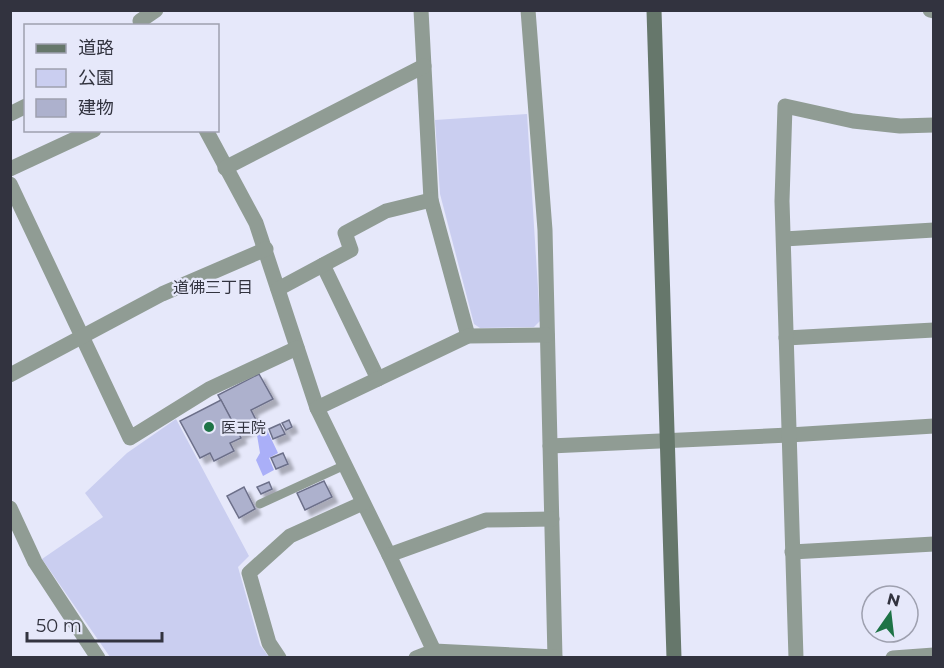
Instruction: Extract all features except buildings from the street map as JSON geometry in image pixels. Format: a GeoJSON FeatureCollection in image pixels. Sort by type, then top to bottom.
{"type":"FeatureCollection","features":[{"type":"Feature","properties":{"kind":"street"},"geometry":{"type":"LineString","coordinates":[[139,19],[156,10]]}},
{"type":"Feature","properties":{"kind":"street"},"geometry":{"type":"LineString","coordinates":[[421,10],[431,200],[468,336]]}},
{"type":"Feature","properties":{"kind":"street"},"geometry":{"type":"LineString","coordinates":[[416,657],[434,654],[555,657],[545,230],[528,10]]}},
{"type":"Feature","properties":{"kind":"street"},"geometry":{"type":"LineString","coordinates":[[654,10],[674,657]]}},
{"type":"Feature","properties":{"kind":"street"},"geometry":{"type":"LineString","coordinates":[[225,168],[424,66]]}},
{"type":"Feature","properties":{"kind":"street"},"geometry":{"type":"LineString","coordinates":[[796,657],[782,201],[785,106],[853,121],[900,126],[933,125]]}},
{"type":"Feature","properties":{"kind":"street"},"geometry":{"type":"LineString","coordinates":[[10,114],[24,107]]}},
{"type":"Feature","properties":{"kind":"street"},"geometry":{"type":"LineString","coordinates":[[10,169],[90,132]]}},
{"type":"Feature","properties":{"kind":"street"},"geometry":{"type":"LineString","coordinates":[[207,132],[256,223],[317,408],[389,555],[434,654]]}},
{"type":"Feature","properties":{"kind":"street"},"geometry":{"type":"LineString","coordinates":[[10,184],[130,438],[209,389],[297,348]]}},
{"type":"Feature","properties":{"kind":"street"},"geometry":{"type":"LineString","coordinates":[[278,289],[351,250],[345,232],[386,211],[431,200]]}},
{"type":"Feature","properties":{"kind":"street"},"geometry":{"type":"LineString","coordinates":[[784,239],[933,230]]}},
{"type":"Feature","properties":{"kind":"street"},"geometry":{"type":"LineString","coordinates":[[10,375],[162,294],[266,249]]}},
{"type":"Feature","properties":{"kind":"street"},"geometry":{"type":"LineString","coordinates":[[323,265],[378,379]]}},
{"type":"Feature","properties":{"kind":"street"},"geometry":{"type":"LineString","coordinates":[[786,338],[933,330]]}},
{"type":"Feature","properties":{"kind":"street"},"geometry":{"type":"LineString","coordinates":[[317,408],[468,336],[547,335]]}},
{"type":"Feature","properties":{"kind":"street"},"geometry":{"type":"LineString","coordinates":[[550,446],[933,426]]}},
{"type":"Feature","properties":{"kind":"street"},"geometry":{"type":"LineString","coordinates":[[279,657],[269,643],[249,573],[290,536],[363,503]]}},
{"type":"Feature","properties":{"kind":"street"},"geometry":{"type":"LineString","coordinates":[[10,508],[35,562],[93,656]]}},
{"type":"Feature","properties":{"kind":"street"},"geometry":{"type":"LineString","coordinates":[[389,555],[486,520],[552,519]]}},
{"type":"Feature","properties":{"kind":"street"},"geometry":{"type":"LineString","coordinates":[[792,552],[933,544]]}},
{"type":"Feature","properties":{"kind":"street"},"geometry":{"type":"LineString","coordinates":[[893,657],[933,655]]}},
{"type":"Feature","properties":{"kind":"lane"},"geometry":{"type":"LineString","coordinates":[[260,504],[345,465]]}},
{"type":"Feature","properties":{"kind":"green space"},"geometry":{"type":"Polygon","coordinates":[[[527,114],[540,321],[534,327],[480,328],[474,324],[440,194],[435,120],[527,114]]]}},
{"type":"Feature","properties":{"kind":"green space"},"geometry":{"type":"Polygon","coordinates":[[[176,419],[249,556],[238,567],[260,645],[269,657],[110,657],[42,559],[103,517],[85,493],[127,453],[176,419]]]}},
{"type":"Feature","properties":{"kind":"shaded area"},"geometry":{"type":"Polygon","coordinates":[[[267,430],[278,453],[269,458],[274,470],[263,476],[256,460],[260,453],[257,435],[267,430]]]}},
{"type":"Feature","properties":{"kind":"place","name":"医王院"},"geometry":{"type":"Point","coordinates":[209,427]}},
{"type":"Feature","properties":{"kind":"district","name":"道佛三丁目"},"geometry":{"type":"Point","coordinates":[213,287]}}]}
